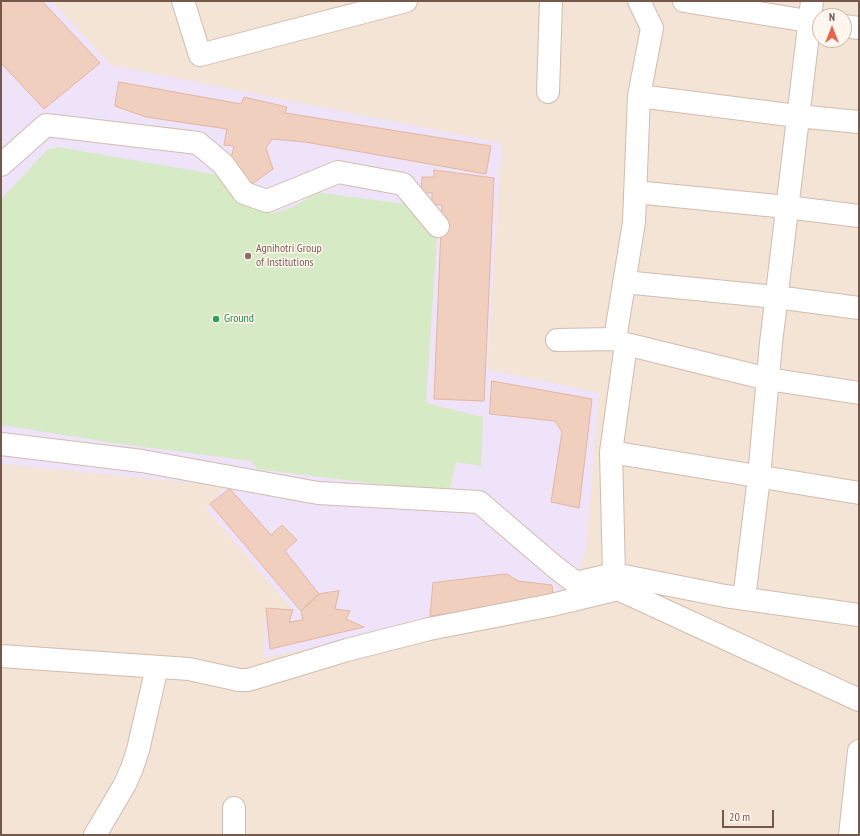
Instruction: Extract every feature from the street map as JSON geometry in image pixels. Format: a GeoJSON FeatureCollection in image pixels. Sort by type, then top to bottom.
{"type":"FeatureCollection","features":[{"type":"Feature","properties":{"kind":"street"},"geometry":{"type":"LineString","coordinates":[[183,1],[200,56],[406,1]]}},
{"type":"Feature","properties":{"kind":"street"},"geometry":{"type":"LineString","coordinates":[[548,92],[550,1]]}},
{"type":"Feature","properties":{"kind":"street"},"geometry":{"type":"LineString","coordinates":[[616,581],[611,452],[621,341],[624,282],[634,222],[639,96],[652,28],[639,1]]}},
{"type":"Feature","properties":{"kind":"street"},"geometry":{"type":"LineString","coordinates":[[684,1],[812,15]]}},
{"type":"Feature","properties":{"kind":"street"},"geometry":{"type":"LineString","coordinates":[[744,599],[759,477],[776,297],[797,116],[812,27]]}},
{"type":"Feature","properties":{"kind":"street"},"geometry":{"type":"LineString","coordinates":[[639,96],[797,116],[859,122]]}},
{"type":"Feature","properties":{"kind":"street"},"geometry":{"type":"LineString","coordinates":[[1,165],[46,125],[198,143],[223,164],[244,193],[267,201],[338,172],[403,184],[438,226]]}},
{"type":"Feature","properties":{"kind":"street"},"geometry":{"type":"LineString","coordinates":[[635,192],[787,207],[859,216]]}},
{"type":"Feature","properties":{"kind":"street"},"geometry":{"type":"LineString","coordinates":[[624,282],[776,297],[859,308]]}},
{"type":"Feature","properties":{"kind":"street"},"geometry":{"type":"LineString","coordinates":[[557,340],[621,341],[768,379],[859,393]]}},
{"type":"Feature","properties":{"kind":"street"},"geometry":{"type":"LineString","coordinates":[[1,444],[142,461],[318,493],[479,502],[554,568],[576,583],[616,581],[859,615]]}},
{"type":"Feature","properties":{"kind":"street"},"geometry":{"type":"LineString","coordinates":[[611,452],[859,492]]}},
{"type":"Feature","properties":{"kind":"street"},"geometry":{"type":"LineString","coordinates":[[1,656],[157,667],[198,671],[239,680],[248,680],[347,650],[429,629],[552,605],[616,581],[859,700]]}},
{"type":"Feature","properties":{"kind":"street"},"geometry":{"type":"LineString","coordinates":[[95,835],[125,784],[132,768],[157,667]]}},
{"type":"Feature","properties":{"kind":"street"},"geometry":{"type":"LineString","coordinates":[[850,835],[859,751]]}},
{"type":"Feature","properties":{"kind":"street"},"geometry":{"type":"LineString","coordinates":[[234,808],[234,835]]}},
{"type":"Feature","properties":{"kind":"shaded area"},"geometry":{"type":"Polygon","coordinates":[[[1,1],[859,1],[859,835],[1,835],[1,1]]]}},
{"type":"Feature","properties":{"kind":"shaded area","name":"Agnihotri Group of Institutions"},"geometry":{"type":"Polygon","coordinates":[[[1,1],[52,1],[111,65],[502,143],[487,369],[599,393],[586,550],[579,569],[566,569],[561,584],[561,597],[263,658],[266,608],[292,609],[206,509],[224,486],[1,464],[1,1]]]}},
{"type":"Feature","properties":{"kind":"green space","name":"Ground"},"geometry":{"type":"Polygon","coordinates":[[[58,147],[225,176],[264,211],[274,213],[291,208],[315,192],[404,204],[437,235],[426,403],[483,417],[481,466],[456,462],[449,493],[257,469],[251,461],[114,443],[1,425],[1,199],[47,150],[58,147]]]}},
{"type":"Feature","properties":{"kind":"building"},"geometry":{"type":"Polygon","coordinates":[[[2,1],[42,1],[100,63],[44,109],[1,63],[2,1]]]}},
{"type":"Feature","properties":{"kind":"building"},"geometry":{"type":"Polygon","coordinates":[[[119,82],[241,104],[244,97],[287,107],[285,113],[491,146],[486,174],[305,142],[272,139],[266,148],[273,169],[248,187],[231,159],[234,146],[224,145],[227,129],[146,117],[115,106],[119,82]]]}},
{"type":"Feature","properties":{"kind":"building"},"geometry":{"type":"Polygon","coordinates":[[[434,170],[494,178],[484,401],[434,399],[442,205],[432,204],[432,193],[421,193],[422,177],[434,177],[434,170]]]}},
{"type":"Feature","properties":{"kind":"building"},"geometry":{"type":"Polygon","coordinates":[[[492,381],[592,399],[579,508],[551,502],[562,432],[555,421],[490,414],[492,381]]]}},
{"type":"Feature","properties":{"kind":"building"},"geometry":{"type":"Polygon","coordinates":[[[230,489],[271,535],[282,525],[297,540],[285,551],[319,594],[301,611],[210,504],[230,489]]]}},
{"type":"Feature","properties":{"kind":"building"},"geometry":{"type":"Polygon","coordinates":[[[507,574],[518,581],[552,585],[553,599],[430,616],[433,583],[507,574]]]}},
{"type":"Feature","properties":{"kind":"building"},"geometry":{"type":"Polygon","coordinates":[[[339,591],[335,609],[350,611],[346,619],[364,627],[270,649],[266,608],[293,610],[289,622],[303,620],[301,611],[319,594],[339,591]]]}},
{"type":"Feature","properties":{"kind":"place","name":"Agnihotri Group of Institutions"},"geometry":{"type":"Point","coordinates":[248,256]}},
{"type":"Feature","properties":{"kind":"place","name":"Ground"},"geometry":{"type":"Point","coordinates":[216,319]}}]}
